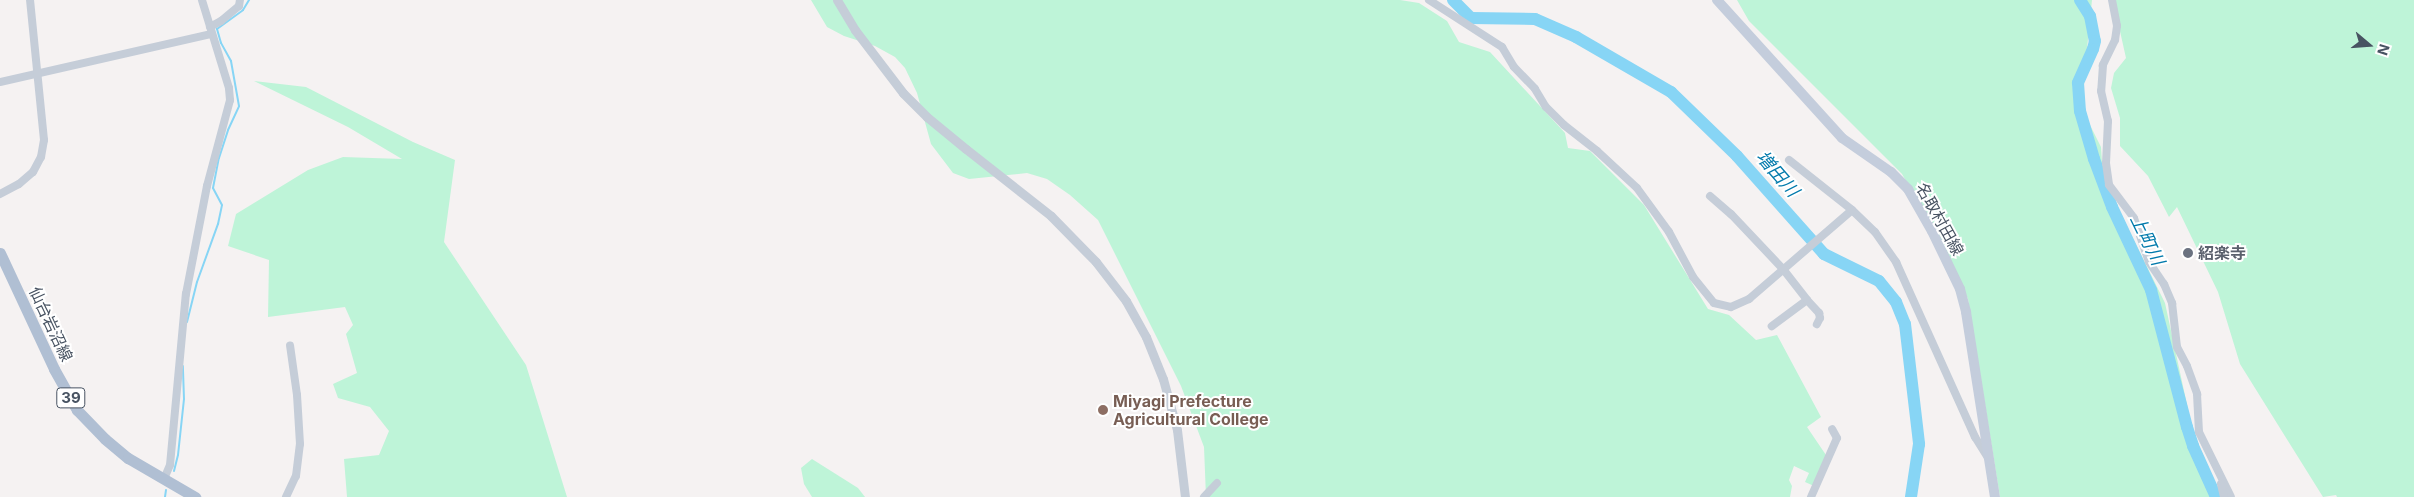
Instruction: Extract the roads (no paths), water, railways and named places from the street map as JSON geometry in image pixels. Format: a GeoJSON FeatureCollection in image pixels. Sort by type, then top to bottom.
{"type":"FeatureCollection","features":[{"type":"Feature","properties":{"kind":"main road","name":"名取村田線"},"geometry":{"type":"LineString","coordinates":[[1717,0],[1842,138],[1891,172],[1908,189],[1932,231],[1960,289],[1966,312],[1995,497]]}},
{"type":"Feature","properties":{"kind":"main road","name":"仙台岩沼線"},"geometry":{"type":"LineString","coordinates":[[0,253],[54,369],[78,410],[112,446],[195,497]]}},
{"type":"Feature","properties":{"kind":"street"},"geometry":{"type":"LineString","coordinates":[[0,194],[19,184],[33,172],[41,157],[44,140],[39,74],[30,0]]}},
{"type":"Feature","properties":{"kind":"street"},"geometry":{"type":"LineString","coordinates":[[164,479],[170,464],[186,294],[207,186],[230,100],[229,88],[202,0]]}},
{"type":"Feature","properties":{"kind":"street"},"geometry":{"type":"LineString","coordinates":[[0,82],[211,31],[239,6],[240,0]]}},
{"type":"Feature","properties":{"kind":"street"},"geometry":{"type":"LineString","coordinates":[[837,0],[864,44],[903,93],[940,128],[1051,216],[1091,256],[1126,301],[1146,337],[1163,379],[1177,430],[1185,497]]}},
{"type":"Feature","properties":{"kind":"street"},"geometry":{"type":"LineString","coordinates":[[1429,0],[1502,47],[1514,67],[1535,89],[1546,107],[1637,188],[1669,232],[1693,277],[1714,303],[1731,307],[1742,303],[1852,210]]}},
{"type":"Feature","properties":{"kind":"street"},"geometry":{"type":"LineString","coordinates":[[2112,0],[2117,26],[2115,40],[2103,65],[2101,91],[2108,121],[2106,163],[2109,185],[2134,218],[2149,262],[2164,284],[2172,303],[2177,347],[2187,366],[2197,394],[2199,432],[2231,497]]}},
{"type":"Feature","properties":{"kind":"street"},"geometry":{"type":"LineString","coordinates":[[1789,160],[1852,210],[1874,232],[1896,262],[1975,437],[1988,458]]}},
{"type":"Feature","properties":{"kind":"street"},"geometry":{"type":"LineString","coordinates":[[1710,196],[1731,214],[1783,269],[1819,313],[1820,318],[1817,324]]}},
{"type":"Feature","properties":{"kind":"street"},"geometry":{"type":"LineString","coordinates":[[1772,326],[1807,300]]}},
{"type":"Feature","properties":{"kind":"street"},"geometry":{"type":"LineString","coordinates":[[286,497],[296,476],[300,444],[297,395],[290,345]]}},
{"type":"Feature","properties":{"kind":"street"},"geometry":{"type":"LineString","coordinates":[[1811,497],[1837,438],[1832,429]]}},
{"type":"Feature","properties":{"kind":"street"},"geometry":{"type":"LineString","coordinates":[[2219,472],[2224,497]]}},
{"type":"Feature","properties":{"kind":"street"},"geometry":{"type":"LineString","coordinates":[[1204,497],[1217,483]]}},
{"type":"Feature","properties":{"kind":"waterway"},"geometry":{"type":"LineString","coordinates":[[187,322],[197,282],[218,224],[222,205],[213,188],[219,158],[228,130],[239,106],[231,61],[221,43],[217,29],[243,10],[249,0]]}},
{"type":"Feature","properties":{"kind":"waterway","name":"増田川"},"geometry":{"type":"LineString","coordinates":[[1453,0],[1471,18],[1535,19],[1576,37],[1671,92],[1737,156],[1824,254],[1879,281],[1896,302],[1905,324],[1919,444],[1911,497]]}},
{"type":"Feature","properties":{"kind":"waterway","name":"上町川"},"geometry":{"type":"LineString","coordinates":[[2080,0],[2090,16],[2095,41],[2078,83],[2080,111],[2094,159],[2112,207],[2151,290],[2187,427],[2193,446],[2216,497]]}},
{"type":"Feature","properties":{"kind":"waterway"},"geometry":{"type":"LineString","coordinates":[[174,471],[178,455],[184,399],[183,366]]}},
{"type":"Feature","properties":{"kind":"waterway"},"geometry":{"type":"LineString","coordinates":[[165,497],[166,490]]}},
{"type":"Feature","properties":{"kind":"place","name":"紹楽寺"},"geometry":{"type":"Point","coordinates":[2188,253]}},
{"type":"Feature","properties":{"kind":"place","name":"Miyagi Prefecture Agricultural College"},"geometry":{"type":"Point","coordinates":[1103,410]}}]}
